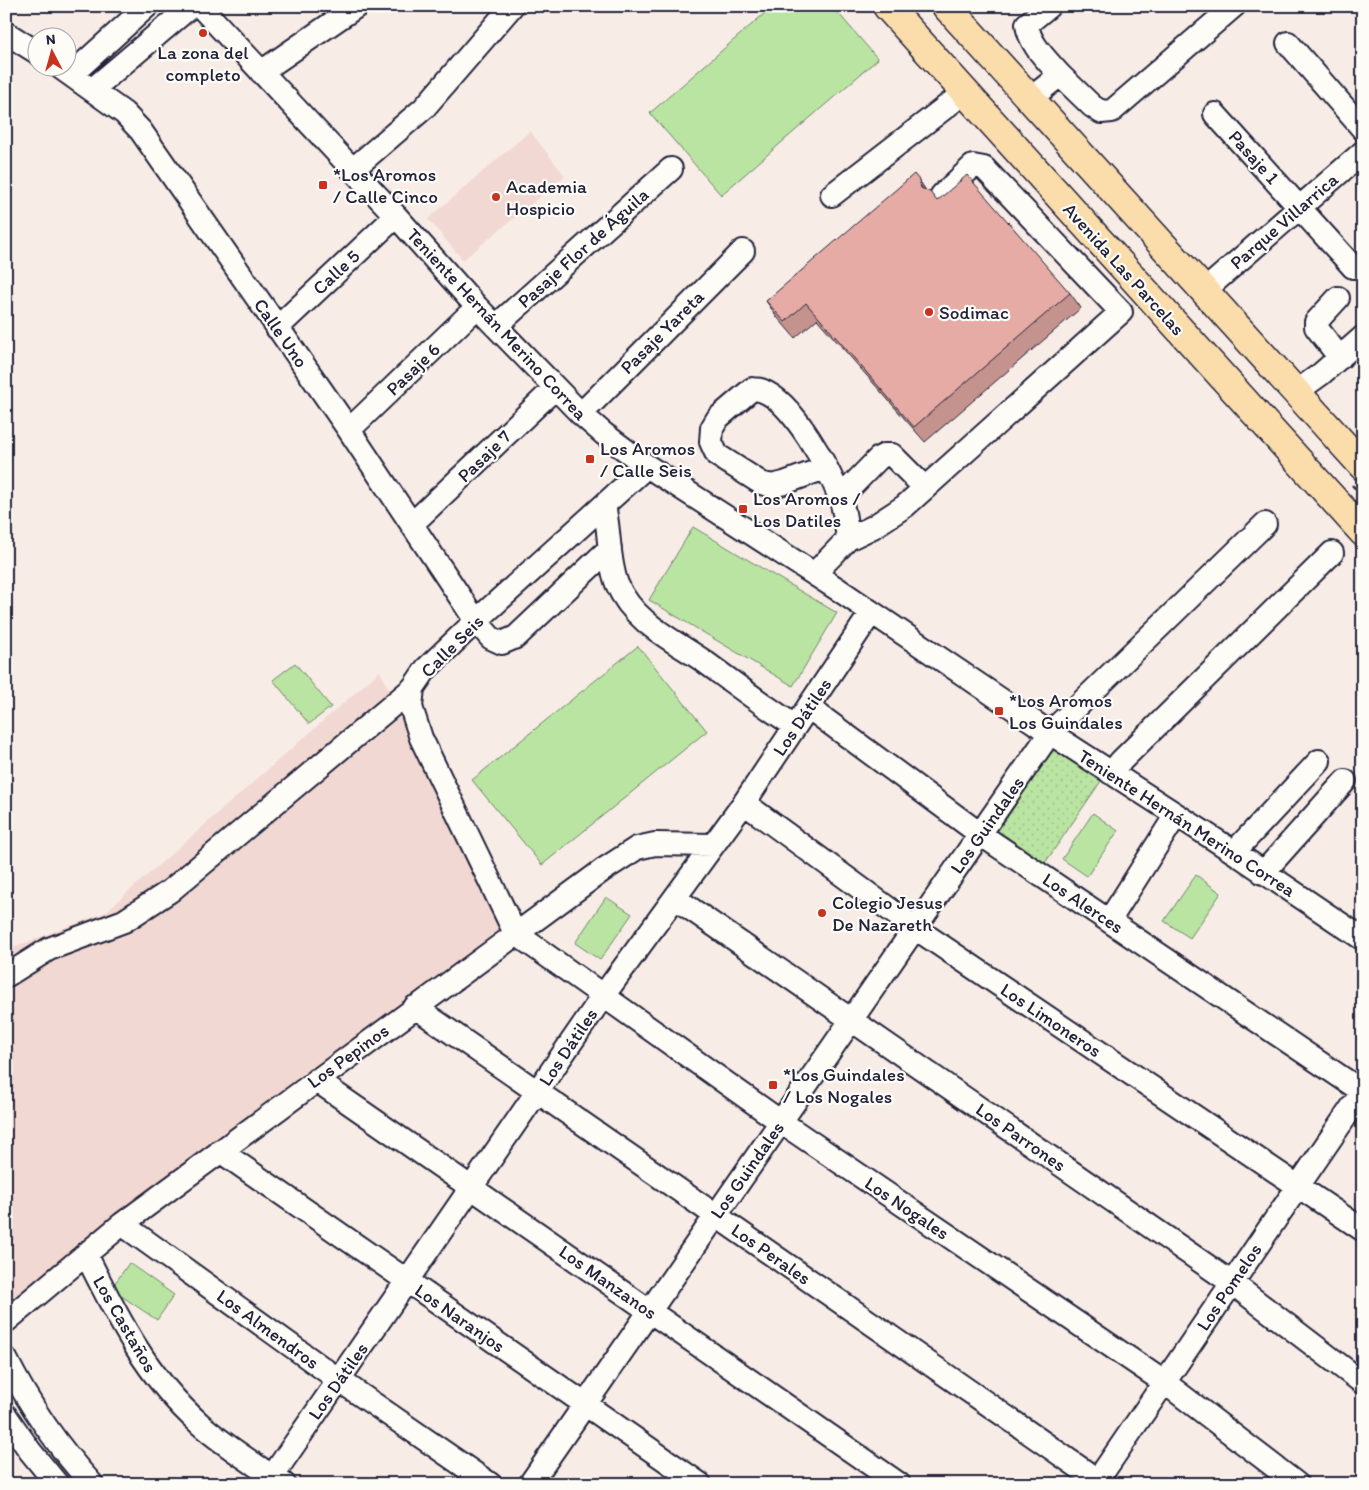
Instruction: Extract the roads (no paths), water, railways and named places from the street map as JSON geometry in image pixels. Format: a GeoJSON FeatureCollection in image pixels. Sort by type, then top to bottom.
{"type":"FeatureCollection","features":[{"type":"Feature","properties":{"kind":"main road","name":"Avenida Las Parcelas"},"geometry":{"type":"LineString","coordinates":[[887,6],[1144,291],[1353,504],[1363,532]]}},
{"type":"Feature","properties":{"kind":"main road"},"geometry":{"type":"LineString","coordinates":[[946,6],[1363,466]]}},
{"type":"Feature","properties":{"kind":"street"},"geometry":{"type":"LineString","coordinates":[[78,61],[147,6]]}},
{"type":"Feature","properties":{"kind":"street"},"geometry":{"type":"LineString","coordinates":[[92,89],[191,6]]}},
{"type":"Feature","properties":{"kind":"street","name":"Teniente Hernán Merino Correa"},"geometry":{"type":"LineString","coordinates":[[200,6],[396,216],[477,307],[555,388],[604,434],[647,466],[814,574],[1050,733],[1234,852],[1363,939]]}},
{"type":"Feature","properties":{"kind":"street"},"geometry":{"type":"LineString","coordinates":[[261,72],[357,6]]}},
{"type":"Feature","properties":{"kind":"street"},"geometry":{"type":"LineString","coordinates":[[352,170],[424,108],[512,6]]}},
{"type":"Feature","properties":{"kind":"street"},"geometry":{"type":"LineString","coordinates":[[1049,6],[1028,24],[1028,33],[1060,76],[1100,112],[1112,111],[1234,6]]}},
{"type":"Feature","properties":{"kind":"street"},"geometry":{"type":"LineString","coordinates":[[6,33],[28,47]]}},
{"type":"Feature","properties":{"kind":"street"},"geometry":{"type":"LineString","coordinates":[[1288,43],[1363,129]]}},
{"type":"Feature","properties":{"kind":"street"},"geometry":{"type":"LineString","coordinates":[[1030,99],[1060,76]]}},
{"type":"Feature","properties":{"kind":"street","name":"Calle Uno"},"geometry":{"type":"LineString","coordinates":[[76,78],[124,113],[140,131],[348,430],[476,621],[492,638],[502,643],[516,637],[610,548]]}},
{"type":"Feature","properties":{"kind":"street"},"geometry":{"type":"LineString","coordinates":[[832,195],[965,92]]}},
{"type":"Feature","properties":{"kind":"street","name":"Pasaje 1"},"geometry":{"type":"LineString","coordinates":[[1215,114],[1353,267]]}},
{"type":"Feature","properties":{"kind":"street","name":"Parque Villarrica"},"geometry":{"type":"LineString","coordinates":[[1204,291],[1363,152]]}},
{"type":"Feature","properties":{"kind":"street"},"geometry":{"type":"LineString","coordinates":[[942,195],[973,166],[984,168],[1121,312]]}},
{"type":"Feature","properties":{"kind":"street","name":"Pasaje Flor de Águila"},"geometry":{"type":"LineString","coordinates":[[496,326],[670,170]]}},
{"type":"Feature","properties":{"kind":"street","name":"Calle 5"},"geometry":{"type":"LineString","coordinates":[[277,328],[396,216]]}},
{"type":"Feature","properties":{"kind":"street","name":"Pasaje Yareta"},"geometry":{"type":"LineString","coordinates":[[581,414],[743,251]]}},
{"type":"Feature","properties":{"kind":"street"},"geometry":{"type":"LineString","coordinates":[[814,574],[848,539],[873,527],[904,506],[925,488],[1144,291]]}},
{"type":"Feature","properties":{"kind":"street"},"geometry":{"type":"LineString","coordinates":[[1338,298],[1316,322],[1316,327],[1340,358]]}},
{"type":"Feature","properties":{"kind":"street","name":"Pasaje 6"},"geometry":{"type":"LineString","coordinates":[[348,430],[477,307]]}},
{"type":"Feature","properties":{"kind":"street"},"geometry":{"type":"LineString","coordinates":[[1296,392],[1322,374],[1363,337]]}},
{"type":"Feature","properties":{"kind":"street","name":"Pasaje 7"},"geometry":{"type":"LineString","coordinates":[[412,524],[555,388]]}},
{"type":"Feature","properties":{"kind":"street"},"geometry":{"type":"LineString","coordinates":[[825,468],[784,484],[772,486],[761,483],[717,456],[712,442],[712,428],[718,418],[752,389],[763,390],[781,403],[804,429],[825,468],[840,498],[848,539]]}},
{"type":"Feature","properties":{"kind":"street"},"geometry":{"type":"LineString","coordinates":[[840,498],[879,458],[885,455],[892,455],[925,488]]}},
{"type":"Feature","properties":{"kind":"street","name":"Calle Seis"},"geometry":{"type":"LineString","coordinates":[[515,933],[421,738],[411,707],[413,688],[426,669],[476,621],[647,466]]}},
{"type":"Feature","properties":{"kind":"street"},"geometry":{"type":"LineString","coordinates":[[604,505],[611,562],[618,586],[632,608],[642,618],[767,709],[795,726]]}},
{"type":"Feature","properties":{"kind":"street","name":"Los Guindales"},"geometry":{"type":"LineString","coordinates":[[530,1484],[1050,733],[1265,524]]}},
{"type":"Feature","properties":{"kind":"street"},"geometry":{"type":"LineString","coordinates":[[1111,773],[1332,553]]}},
{"type":"Feature","properties":{"kind":"street","name":"Los Dátiles"},"geometry":{"type":"LineString","coordinates":[[275,1481],[339,1380],[471,1187],[603,996],[744,803],[871,613]]}},
{"type":"Feature","properties":{"kind":"street"},"geometry":{"type":"LineString","coordinates":[[6,976],[49,948],[124,921],[170,891],[413,688]]}},
{"type":"Feature","properties":{"kind":"street","name":"Los Alerces"},"geometry":{"type":"LineString","coordinates":[[808,707],[980,834],[1363,1092]]}},
{"type":"Feature","properties":{"kind":"street"},"geometry":{"type":"LineString","coordinates":[[1234,852],[1319,761]]}},
{"type":"Feature","properties":{"kind":"street"},"geometry":{"type":"LineString","coordinates":[[1263,872],[1345,782]]}},
{"type":"Feature","properties":{"kind":"street","name":"Los Limoneros"},"geometry":{"type":"LineString","coordinates":[[744,803],[915,928],[1363,1230]]}},
{"type":"Feature","properties":{"kind":"street"},"geometry":{"type":"LineString","coordinates":[[1108,921],[1176,815]]}},
{"type":"Feature","properties":{"kind":"street","name":"Los Pepinos"},"geometry":{"type":"LineString","coordinates":[[6,1321],[122,1224],[602,870],[637,848],[655,844],[713,845]]}},
{"type":"Feature","properties":{"kind":"street","name":"Los Parrones"},"geometry":{"type":"LineString","coordinates":[[675,898],[1232,1283],[1363,1383]]}},
{"type":"Feature","properties":{"kind":"street","name":"Los Nogales"},"geometry":{"type":"LineString","coordinates":[[515,933],[780,1122],[1164,1382],[1297,1484]]}},
{"type":"Feature","properties":{"kind":"street","name":"Los Perales"},"geometry":{"type":"LineString","coordinates":[[415,1007],[1099,1482]]}},
{"type":"Feature","properties":{"kind":"street","name":"Los Manzanos"},"geometry":{"type":"LineString","coordinates":[[316,1080],[899,1484]]}},
{"type":"Feature","properties":{"kind":"street","name":"Los Pomelos"},"geometry":{"type":"LineString","coordinates":[[1099,1482],[1164,1382],[1363,1092]]}},
{"type":"Feature","properties":{"kind":"street","name":"Los Naranjos"},"geometry":{"type":"LineString","coordinates":[[220,1151],[700,1484]]}},
{"type":"Feature","properties":{"kind":"street","name":"Los Almendros"},"geometry":{"type":"LineString","coordinates":[[122,1224],[339,1380],[490,1484]]}},
{"type":"Feature","properties":{"kind":"street","name":"Los Castaños"},"geometry":{"type":"LineString","coordinates":[[86,1254],[106,1296],[134,1346],[165,1388],[201,1425],[275,1481]]}},
{"type":"Feature","properties":{"kind":"street"},"geometry":{"type":"LineString","coordinates":[[6,1359],[40,1418],[64,1451],[92,1484]]}},
{"type":"Feature","properties":{"kind":"street"},"geometry":{"type":"LineString","coordinates":[[6,1416],[30,1452],[57,1484]]}},
{"type":"Feature","properties":{"kind":"place","name":"La zona del completo"},"geometry":{"type":"Point","coordinates":[203,33]}},
{"type":"Feature","properties":{"kind":"place","name":"*Los Aromos / Calle Cinco"},"geometry":{"type":"Point","coordinates":[323,185]}},
{"type":"Feature","properties":{"kind":"place","name":"Academia Hospicio"},"geometry":{"type":"Point","coordinates":[496,197]}},
{"type":"Feature","properties":{"kind":"place","name":"Sodimac"},"geometry":{"type":"Point","coordinates":[929,312]}},
{"type":"Feature","properties":{"kind":"place","name":"Los Aromos / Calle Seis"},"geometry":{"type":"Point","coordinates":[590,459]}},
{"type":"Feature","properties":{"kind":"place","name":"Los Aromos / Los Datiles"},"geometry":{"type":"Point","coordinates":[743,509]}},
{"type":"Feature","properties":{"kind":"place","name":"*Los Aromos Los Guindales"},"geometry":{"type":"Point","coordinates":[999,711]}},
{"type":"Feature","properties":{"kind":"place","name":"Colegio Jesus De Nazareth"},"geometry":{"type":"Point","coordinates":[822,913]}},
{"type":"Feature","properties":{"kind":"place","name":"*Los Guindales / Los Nogales"},"geometry":{"type":"Point","coordinates":[773,1085]}}]}
